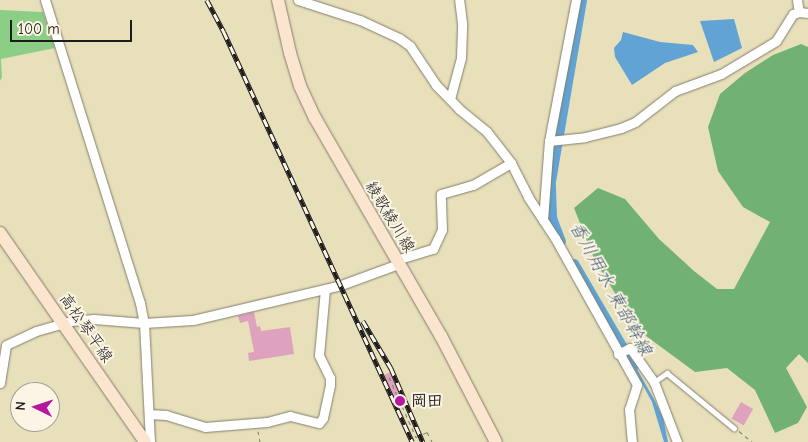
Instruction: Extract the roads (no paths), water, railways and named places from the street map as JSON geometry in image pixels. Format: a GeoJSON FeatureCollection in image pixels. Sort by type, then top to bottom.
{"type":"FeatureCollection","features":[{"type":"Feature","properties":{"kind":"main road","name":"綾歌綾川線"},"geometry":{"type":"LineString","coordinates":[[278,0],[290,53],[300,86],[335,156],[468,385],[496,442]]}},
{"type":"Feature","properties":{"kind":"main road","name":"高松琴平線"},"geometry":{"type":"LineString","coordinates":[[0,233],[145,442]]}},
{"type":"Feature","properties":{"kind":"street"},"geometry":{"type":"LineString","coordinates":[[45,0],[133,280],[144,322],[150,442]]}},
{"type":"Feature","properties":{"kind":"street"},"geometry":{"type":"LineString","coordinates":[[298,0],[360,20],[399,38],[410,46],[436,85],[487,132],[511,163],[543,221],[623,351],[637,385],[629,409],[632,442]]}},
{"type":"Feature","properties":{"kind":"street"},"geometry":{"type":"LineString","coordinates":[[450,99],[461,58],[462,23],[459,0]]}},
{"type":"Feature","properties":{"kind":"street"},"geometry":{"type":"LineString","coordinates":[[543,221],[548,141],[576,0]]}},
{"type":"Feature","properties":{"kind":"street"},"geometry":{"type":"LineString","coordinates":[[548,141],[585,137],[621,128],[635,122],[676,91],[721,74],[776,41],[793,14],[804,12],[797,0]]}},
{"type":"Feature","properties":{"kind":"street"},"geometry":{"type":"LineString","coordinates":[[0,383],[6,345],[36,331],[94,319],[144,322],[201,318],[325,289],[366,277],[397,262],[433,249],[442,230],[441,194],[473,185],[511,163]]}},
{"type":"Feature","properties":{"kind":"street"},"geometry":{"type":"LineString","coordinates":[[150,414],[166,415],[205,427],[256,423],[290,416],[319,423],[324,418],[330,385],[330,378],[319,355],[325,289]]}},
{"type":"Feature","properties":{"kind":"street"},"geometry":{"type":"LineString","coordinates":[[623,351],[630,348],[654,382],[678,442]]}},
{"type":"Feature","properties":{"kind":"lane"},"geometry":{"type":"LineString","coordinates":[[654,382],[667,373],[734,428]]}},
{"type":"Feature","properties":{"kind":"water"},"geometry":{"type":"Polygon","coordinates":[[[734,19],[742,48],[714,62],[700,21],[734,19]]]}},
{"type":"Feature","properties":{"kind":"water"},"geometry":{"type":"Polygon","coordinates":[[[623,32],[660,42],[693,45],[698,52],[665,63],[632,85],[615,57],[614,48],[621,40],[623,32]]]}},
{"type":"Feature","properties":{"kind":"water"},"geometry":{"type":"Polygon","coordinates":[[[629,355],[663,418],[668,442],[664,442],[652,402],[627,356],[629,355]]]}},
{"type":"Feature","properties":{"kind":"waterway","name":"香川用水 東部幹線"},"geometry":{"type":"LineString","coordinates":[[561,241],[552,217],[551,181],[582,0]]}},
{"type":"Feature","properties":{"kind":"waterway","name":"香川用水 東部幹線"},"geometry":{"type":"LineString","coordinates":[[574,263],[634,366]]}},
{"type":"Feature","properties":{"kind":"railway"},"geometry":{"type":"LineString","coordinates":[[207,0],[224,32],[413,442]]}},
{"type":"Feature","properties":{"kind":"railway"},"geometry":{"type":"LineString","coordinates":[[363,321],[391,368],[423,442]]}},
{"type":"Feature","properties":{"kind":"place","name":"岡田"},"geometry":{"type":"Point","coordinates":[400,401]}}]}
